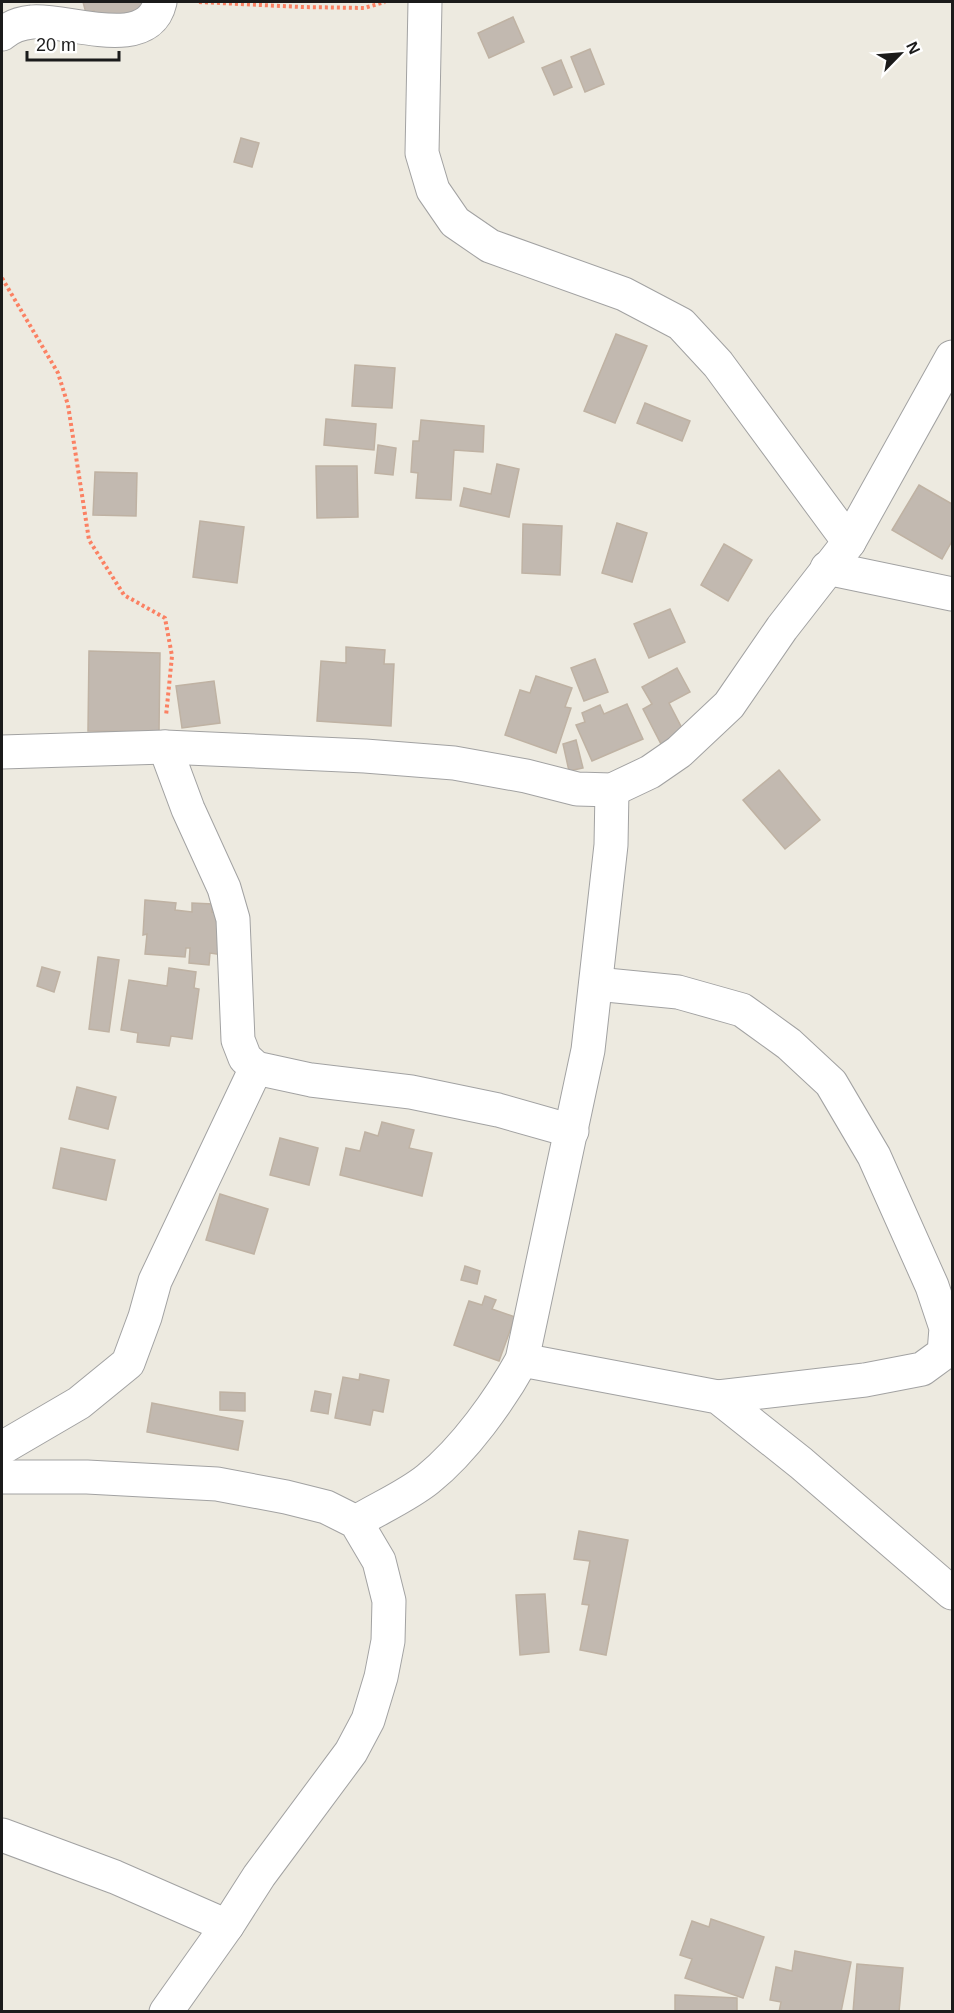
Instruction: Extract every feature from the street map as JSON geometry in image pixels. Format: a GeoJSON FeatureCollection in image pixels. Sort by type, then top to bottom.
{"type":"FeatureCollection","features":[{"type":"Feature","properties":{"kind":"street"},"geometry":{"type":"LineString","coordinates":[[2,34],[18,24],[33,21],[111,31],[127,30],[154,16],[160,2]]}},
{"type":"Feature","properties":{"kind":"street"},"geometry":{"type":"LineString","coordinates":[[425,2],[422,153],[433,190],[455,222],[490,246],[624,294],[681,324],[718,364],[849,542]]}},
{"type":"Feature","properties":{"kind":"street"},"geometry":{"type":"LineString","coordinates":[[2,752],[162,747],[365,756],[454,763],[526,776],[577,789],[612,790],[650,772],[679,752],[729,705],[782,628],[849,542],[952,357]]}},
{"type":"Feature","properties":{"kind":"street"},"geometry":{"type":"LineString","coordinates":[[827,568],[952,594]]}},
{"type":"Feature","properties":{"kind":"street"},"geometry":{"type":"LineString","coordinates":[[162,747],[224,888],[233,919],[238,1040],[245,1058],[256,1068],[311,1080],[411,1092],[498,1110],[572,1131]]}},
{"type":"Feature","properties":{"kind":"street"},"geometry":{"type":"LineString","coordinates":[[356,1522],[427,1480],[452,1456],[504,1392],[522,1360],[588,1050],[611,845],[612,790]]}},
{"type":"Feature","properties":{"kind":"street"},"geometry":{"type":"LineString","coordinates":[[522,1360],[718,1397],[865,1380],[922,1369],[944,1353],[946,1328],[932,1286],[879,1166],[831,1083],[789,1044],[742,1010],[678,992],[596,984]]}},
{"type":"Feature","properties":{"kind":"street"},"geometry":{"type":"LineString","coordinates":[[2,1448],[79,1403],[128,1363],[155,1281],[256,1068]]}},
{"type":"Feature","properties":{"kind":"street"},"geometry":{"type":"LineString","coordinates":[[718,1397],[801,1463],[952,1593]]}},
{"type":"Feature","properties":{"kind":"street"},"geometry":{"type":"LineString","coordinates":[[2,1477],[87,1477],[217,1484],[326,1507],[356,1522],[379,1561],[389,1601],[388,1641],[381,1677],[368,1720],[351,1752],[259,1876],[227,1926],[166,2012]]}},
{"type":"Feature","properties":{"kind":"street"},"geometry":{"type":"LineString","coordinates":[[2,1835],[115,1877],[227,1926]]}},
{"type":"Feature","properties":{"kind":"path"},"geometry":{"type":"LineString","coordinates":[[199,2],[364,8],[385,2]]}},
{"type":"Feature","properties":{"kind":"path"},"geometry":{"type":"LineString","coordinates":[[2,278],[58,373],[68,405],[89,540],[124,595],[165,618],[172,656],[162,747]]}},
{"type":"Feature","properties":{"kind":"building"},"geometry":{"type":"Polygon","coordinates":[[[83,2],[147,2],[149,9],[97,23],[94,11],[86,13],[83,2]]]}},
{"type":"Feature","properties":{"kind":"building"},"geometry":{"type":"Polygon","coordinates":[[[513,17],[524,42],[489,58],[478,33],[513,17]]]}},
{"type":"Feature","properties":{"kind":"building"},"geometry":{"type":"Polygon","coordinates":[[[590,49],[604,84],[585,92],[571,57],[590,49]]]}},
{"type":"Feature","properties":{"kind":"building"},"geometry":{"type":"Polygon","coordinates":[[[561,60],[572,87],[554,95],[542,68],[561,60]]]}},
{"type":"Feature","properties":{"kind":"building"},"geometry":{"type":"Polygon","coordinates":[[[241,138],[259,143],[252,167],[234,162],[241,138]]]}},
{"type":"Feature","properties":{"kind":"building"},"geometry":{"type":"Polygon","coordinates":[[[616,334],[647,346],[615,423],[584,411],[616,334]]]}},
{"type":"Feature","properties":{"kind":"building"},"geometry":{"type":"Polygon","coordinates":[[[355,365],[395,368],[392,408],[352,406],[355,365]]]}},
{"type":"Feature","properties":{"kind":"building"},"geometry":{"type":"Polygon","coordinates":[[[645,403],[690,421],[682,441],[637,423],[645,403]]]}},
{"type":"Feature","properties":{"kind":"building"},"geometry":{"type":"Polygon","coordinates":[[[326,419],[376,424],[374,450],[324,445],[326,419]]]}},
{"type":"Feature","properties":{"kind":"building"},"geometry":{"type":"Polygon","coordinates":[[[421,420],[484,426],[483,452],[454,450],[451,500],[416,498],[418,473],[411,472],[413,441],[419,441],[421,420]]]}},
{"type":"Feature","properties":{"kind":"building"},"geometry":{"type":"Polygon","coordinates":[[[378,445],[396,448],[393,475],[375,473],[378,445]]]}},
{"type":"Feature","properties":{"kind":"building"},"geometry":{"type":"Polygon","coordinates":[[[497,464],[519,469],[509,517],[460,506],[464,488],[491,494],[497,464]]]}},
{"type":"Feature","properties":{"kind":"building"},"geometry":{"type":"Polygon","coordinates":[[[316,466],[357,466],[358,517],[317,518],[316,466]]]}},
{"type":"Feature","properties":{"kind":"building"},"geometry":{"type":"Polygon","coordinates":[[[95,472],[137,473],[136,516],[93,515],[95,472]]]}},
{"type":"Feature","properties":{"kind":"building"},"geometry":{"type":"Polygon","coordinates":[[[919,485],[952,504],[952,541],[942,559],[892,530],[919,485]]]}},
{"type":"Feature","properties":{"kind":"building"},"geometry":{"type":"Polygon","coordinates":[[[200,521],[244,527],[237,583],[193,577],[200,521]]]}},
{"type":"Feature","properties":{"kind":"building"},"geometry":{"type":"Polygon","coordinates":[[[617,523],[647,533],[632,582],[602,573],[617,523]]]}},
{"type":"Feature","properties":{"kind":"building"},"geometry":{"type":"Polygon","coordinates":[[[523,524],[562,526],[560,575],[522,573],[523,524]]]}},
{"type":"Feature","properties":{"kind":"building"},"geometry":{"type":"Polygon","coordinates":[[[724,544],[752,560],[728,601],[701,585],[724,544]]]}},
{"type":"Feature","properties":{"kind":"building"},"geometry":{"type":"Polygon","coordinates":[[[670,609],[685,642],[649,658],[634,624],[670,609]]]}},
{"type":"Feature","properties":{"kind":"building"},"geometry":{"type":"Polygon","coordinates":[[[346,647],[385,650],[384,664],[394,664],[391,726],[317,721],[321,661],[346,663],[346,647]]]}},
{"type":"Feature","properties":{"kind":"building"},"geometry":{"type":"Polygon","coordinates":[[[89,651],[160,653],[159,732],[88,731],[89,651]]]}},
{"type":"Feature","properties":{"kind":"building"},"geometry":{"type":"Polygon","coordinates":[[[595,659],[608,692],[584,701],[571,668],[595,659]]]}},
{"type":"Feature","properties":{"kind":"building"},"geometry":{"type":"Polygon","coordinates":[[[677,668],[690,692],[669,703],[686,736],[663,748],[643,709],[652,704],[642,687],[677,668]]]}},
{"type":"Feature","properties":{"kind":"building"},"geometry":{"type":"Polygon","coordinates":[[[536,676],[572,688],[565,707],[571,708],[556,753],[505,735],[520,690],[530,693],[536,676]]]}},
{"type":"Feature","properties":{"kind":"building"},"geometry":{"type":"Polygon","coordinates":[[[214,681],[220,723],[182,728],[176,686],[214,681]]]}},
{"type":"Feature","properties":{"kind":"building"},"geometry":{"type":"Polygon","coordinates":[[[627,704],[643,739],[592,761],[576,725],[585,722],[582,713],[600,705],[604,714],[627,704]]]}},
{"type":"Feature","properties":{"kind":"building"},"geometry":{"type":"Polygon","coordinates":[[[576,740],[583,768],[569,771],[563,744],[576,740]]]}},
{"type":"Feature","properties":{"kind":"building"},"geometry":{"type":"Polygon","coordinates":[[[779,770],[820,820],[785,849],[743,800],[779,770]]]}},
{"type":"Feature","properties":{"kind":"building"},"geometry":{"type":"Polygon","coordinates":[[[145,900],[176,903],[175,910],[192,912],[192,903],[213,904],[212,912],[225,913],[223,955],[210,953],[209,965],[189,963],[190,948],[186,948],[185,957],[145,954],[147,934],[143,935],[145,900]]]}},
{"type":"Feature","properties":{"kind":"building"},"geometry":{"type":"Polygon","coordinates":[[[98,957],[119,960],[109,1032],[89,1029],[98,957]]]}},
{"type":"Feature","properties":{"kind":"building"},"geometry":{"type":"Polygon","coordinates":[[[42,967],[60,972],[54,992],[37,986],[42,967]]]}},
{"type":"Feature","properties":{"kind":"building"},"geometry":{"type":"Polygon","coordinates":[[[169,968],[196,972],[194,988],[199,989],[192,1039],[171,1036],[169,1046],[137,1042],[138,1033],[121,1030],[129,980],[167,986],[169,968]]]}},
{"type":"Feature","properties":{"kind":"building"},"geometry":{"type":"Polygon","coordinates":[[[77,1087],[116,1097],[108,1129],[69,1119],[77,1087]]]}},
{"type":"Feature","properties":{"kind":"building"},"geometry":{"type":"Polygon","coordinates":[[[382,1122],[414,1130],[409,1148],[432,1153],[422,1196],[340,1175],[346,1148],[360,1151],[365,1132],[378,1136],[382,1122]]]}},
{"type":"Feature","properties":{"kind":"building"},"geometry":{"type":"Polygon","coordinates":[[[280,1138],[318,1148],[309,1185],[270,1175],[280,1138]]]}},
{"type":"Feature","properties":{"kind":"building"},"geometry":{"type":"Polygon","coordinates":[[[61,1148],[115,1160],[106,1200],[53,1188],[61,1148]]]}},
{"type":"Feature","properties":{"kind":"building"},"geometry":{"type":"Polygon","coordinates":[[[220,1194],[268,1209],[254,1254],[206,1240],[220,1194]]]}},
{"type":"Feature","properties":{"kind":"building"},"geometry":{"type":"Polygon","coordinates":[[[465,1266],[480,1271],[477,1284],[461,1280],[465,1266]]]}},
{"type":"Feature","properties":{"kind":"building"},"geometry":{"type":"Polygon","coordinates":[[[485,1296],[496,1300],[492,1309],[515,1317],[499,1361],[454,1345],[469,1301],[482,1305],[485,1296]]]}},
{"type":"Feature","properties":{"kind":"building"},"geometry":{"type":"Polygon","coordinates":[[[360,1374],[389,1380],[383,1412],[373,1410],[370,1425],[335,1418],[343,1377],[359,1380],[360,1374]]]}},
{"type":"Feature","properties":{"kind":"building"},"geometry":{"type":"Polygon","coordinates":[[[315,1391],[331,1394],[328,1414],[311,1411],[315,1391]]]}},
{"type":"Feature","properties":{"kind":"building"},"geometry":{"type":"Polygon","coordinates":[[[220,1392],[245,1393],[245,1411],[220,1410],[220,1392]]]}},
{"type":"Feature","properties":{"kind":"building"},"geometry":{"type":"Polygon","coordinates":[[[152,1403],[243,1421],[238,1450],[147,1432],[152,1403]]]}},
{"type":"Feature","properties":{"kind":"building"},"geometry":{"type":"Polygon","coordinates":[[[579,1531],[628,1540],[606,1655],[580,1650],[589,1605],[582,1604],[590,1561],[574,1559],[579,1531]]]}},
{"type":"Feature","properties":{"kind":"building"},"geometry":{"type":"Polygon","coordinates":[[[545,1594],[549,1652],[520,1655],[516,1595],[545,1594]]]}},
{"type":"Feature","properties":{"kind":"building"},"geometry":{"type":"Polygon","coordinates":[[[711,1919],[764,1937],[743,1998],[685,1978],[692,1959],[680,1955],[692,1921],[709,1927],[711,1919]]]}},
{"type":"Feature","properties":{"kind":"building"},"geometry":{"type":"Polygon","coordinates":[[[795,1951],[851,1962],[841,2012],[779,2012],[781,2002],[770,2000],[776,1967],[792,1971],[795,1951]]]}},
{"type":"Feature","properties":{"kind":"building"},"geometry":{"type":"Polygon","coordinates":[[[857,1964],[903,1968],[899,2012],[853,2012],[857,1964]]]}},
{"type":"Feature","properties":{"kind":"building"},"geometry":{"type":"Polygon","coordinates":[[[675,1995],[737,1998],[737,2012],[675,2012],[675,1995]]]}}]}
